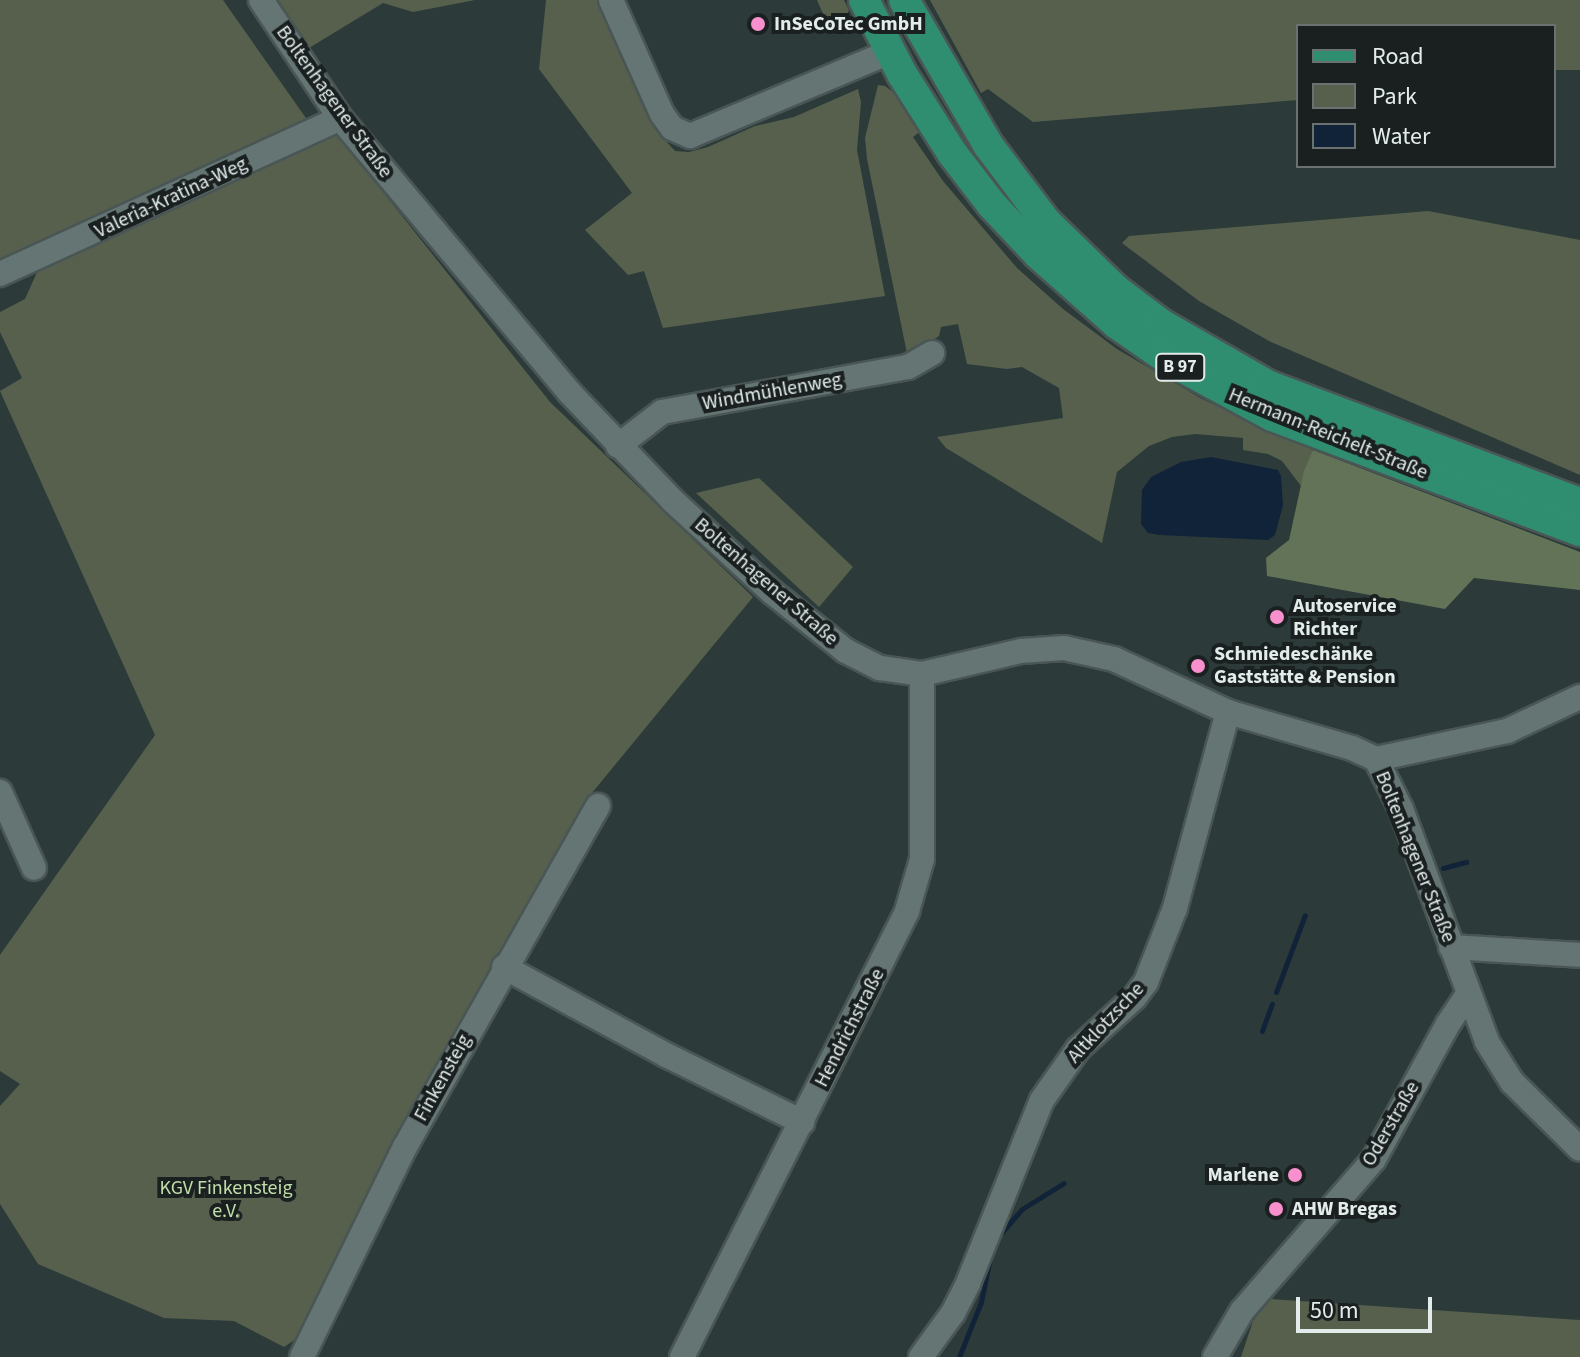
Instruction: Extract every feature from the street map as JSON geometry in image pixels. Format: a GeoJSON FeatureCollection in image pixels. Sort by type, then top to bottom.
{"type":"FeatureCollection","features":[{"type":"Feature","properties":{"kind":"main road","name":"Hermann-Reichelt-Straße"},"geometry":{"type":"LineString","coordinates":[[864,0],[890,52],[952,153],[992,205],[1076,290],[1169,360],[1272,416],[1580,531]]}},
{"type":"Feature","properties":{"kind":"main road","name":"Hermann-Reichelt-Straße"},"geometry":{"type":"LineString","coordinates":[[904,0],[988,145],[1046,222],[1116,290],[1161,324],[1267,385],[1580,503]]}},
{"type":"Feature","properties":{"kind":"main road"},"geometry":{"type":"LineString","coordinates":[[890,52],[924,37]]}},
{"type":"Feature","properties":{"kind":"street","name":"Boltenhagener Straße"},"geometry":{"type":"LineString","coordinates":[[261,0],[340,118],[430,229],[618,446],[772,592],[846,651],[880,668],[922,674],[1021,651],[1064,648],[1114,659],[1228,712],[1352,748],[1376,759],[1401,809],[1467,996],[1487,1042],[1512,1082],[1580,1149]]}},
{"type":"Feature","properties":{"kind":"street"},"geometry":{"type":"LineString","coordinates":[[611,0],[662,114],[672,128],[690,136],[890,52]]}},
{"type":"Feature","properties":{"kind":"street","name":"Valeria-Kratina-Weg"},"geometry":{"type":"LineString","coordinates":[[0,274],[340,118]]}},
{"type":"Feature","properties":{"kind":"street","name":"Windmühlenweg"},"geometry":{"type":"LineString","coordinates":[[618,446],[662,412],[908,367],[932,353]]}},
{"type":"Feature","properties":{"kind":"street","name":"Hendrichstraße"},"geometry":{"type":"LineString","coordinates":[[682,1357],[907,911],[922,859],[922,674]]}},
{"type":"Feature","properties":{"kind":"street"},"geometry":{"type":"LineString","coordinates":[[1376,759],[1507,731],[1580,697]]}},
{"type":"Feature","properties":{"kind":"street","name":"Altklotzsche"},"geometry":{"type":"LineString","coordinates":[[921,1357],[953,1313],[968,1283],[1042,1100],[1078,1049],[1135,997],[1146,982],[1175,908],[1228,712]]}},
{"type":"Feature","properties":{"kind":"street"},"geometry":{"type":"LineString","coordinates":[[0,792],[34,868]]}},
{"type":"Feature","properties":{"kind":"street","name":"Finkensteig"},"geometry":{"type":"LineString","coordinates":[[302,1357],[405,1147],[504,967],[598,806]]}},
{"type":"Feature","properties":{"kind":"street"},"geometry":{"type":"LineString","coordinates":[[1451,947],[1580,955]]}},
{"type":"Feature","properties":{"kind":"street"},"geometry":{"type":"LineString","coordinates":[[504,967],[666,1055],[802,1122]]}},
{"type":"Feature","properties":{"kind":"street","name":"Oderstraße"},"geometry":{"type":"LineString","coordinates":[[1215,1357],[1242,1311],[1374,1159],[1448,1024],[1467,996]]}},
{"type":"Feature","properties":{"kind":"green space"},"geometry":{"type":"Polygon","coordinates":[[[0,0],[223,0],[308,121],[0,261],[0,0]]]}},
{"type":"Feature","properties":{"kind":"green space"},"geometry":{"type":"Polygon","coordinates":[[[278,0],[475,0],[413,12],[383,3],[309,48],[278,0]]]}},
{"type":"Feature","properties":{"kind":"green space"},"geometry":{"type":"Polygon","coordinates":[[[546,0],[597,0],[654,128],[675,151],[689,152],[708,147],[755,126],[794,117],[858,89],[861,102],[857,150],[885,296],[663,328],[644,271],[628,275],[585,230],[632,193],[539,69],[546,0]]]}},
{"type":"Feature","properties":{"kind":"green space"},"geometry":{"type":"Polygon","coordinates":[[[817,0],[844,0],[849,10],[842,26],[835,29],[827,23],[817,0]]]}},
{"type":"Feature","properties":{"kind":"green space"},"geometry":{"type":"Polygon","coordinates":[[[930,0],[1580,0],[1580,70],[1556,70],[1556,24],[1296,24],[1296,100],[1033,122],[988,89],[981,93],[930,0]]]}},
{"type":"Feature","properties":{"kind":"green space"},"geometry":{"type":"Polygon","coordinates":[[[878,85],[897,95],[910,112],[921,131],[913,137],[943,181],[1017,268],[1063,309],[1117,349],[1202,399],[1313,450],[1301,486],[1282,461],[1268,454],[1243,450],[1243,438],[1195,434],[1172,437],[1149,446],[1117,472],[1102,543],[946,448],[937,437],[1063,418],[1059,388],[1022,367],[1007,369],[967,364],[958,324],[941,327],[939,336],[908,358],[867,159],[865,138],[878,85]]]}},
{"type":"Feature","properties":{"kind":"green space","name":"KGV Finkensteig e.V."},"geometry":{"type":"Polygon","coordinates":[[[332,128],[550,402],[753,597],[587,799],[451,1048],[303,1334],[284,1347],[234,1321],[164,1318],[38,1264],[0,1204],[0,1106],[20,1084],[0,1071],[0,955],[155,735],[0,391],[22,378],[0,332],[0,312],[25,299],[38,270],[332,128]]]}},
{"type":"Feature","properties":{"kind":"green space"},"geometry":{"type":"Polygon","coordinates":[[[1428,211],[1580,240],[1580,475],[1269,341],[1199,301],[1122,243],[1129,236],[1428,211]]]}},
{"type":"Feature","properties":{"kind":"green space"},"geometry":{"type":"Polygon","coordinates":[[[1313,450],[1580,552],[1580,590],[1474,578],[1445,609],[1267,576],[1266,558],[1289,540],[1304,471],[1313,450]]]}},
{"type":"Feature","properties":{"kind":"green space"},"geometry":{"type":"Polygon","coordinates":[[[759,478],[853,567],[819,607],[696,493],[759,478]]]}},
{"type":"Feature","properties":{"kind":"green space"},"geometry":{"type":"Polygon","coordinates":[[[1270,1299],[1580,1320],[1580,1357],[1241,1357],[1253,1321],[1270,1299]]]}},
{"type":"Feature","properties":{"kind":"water"},"geometry":{"type":"Polygon","coordinates":[[[1211,457],[1278,470],[1283,505],[1275,535],[1268,540],[1148,533],[1141,524],[1142,490],[1151,477],[1181,462],[1211,457]]]}},
{"type":"Feature","properties":{"kind":"waterway"},"geometry":{"type":"LineString","coordinates":[[1443,868],[1466,862]]}},
{"type":"Feature","properties":{"kind":"waterway"},"geometry":{"type":"LineString","coordinates":[[1276,992],[1305,915]]}},
{"type":"Feature","properties":{"kind":"waterway"},"geometry":{"type":"LineString","coordinates":[[1262,1031],[1272,1004]]}},
{"type":"Feature","properties":{"kind":"waterway"},"geometry":{"type":"LineString","coordinates":[[1002,1232],[1022,1209],[1064,1183]]}},
{"type":"Feature","properties":{"kind":"waterway"},"geometry":{"type":"LineString","coordinates":[[959,1357],[981,1302],[990,1258]]}},
{"type":"Feature","properties":{"kind":"place","name":"InSeCoTec GmbH"},"geometry":{"type":"Point","coordinates":[758,24]}},
{"type":"Feature","properties":{"kind":"place","name":"Autoservice Richter"},"geometry":{"type":"Point","coordinates":[1277,617]}},
{"type":"Feature","properties":{"kind":"place","name":"Schmiedeschänke Gaststätte & Pension"},"geometry":{"type":"Point","coordinates":[1198,666]}},
{"type":"Feature","properties":{"kind":"place","name":"Marlene"},"geometry":{"type":"Point","coordinates":[1295,1175]}},
{"type":"Feature","properties":{"kind":"place","name":"AHW Bregas"},"geometry":{"type":"Point","coordinates":[1276,1209]}}]}
